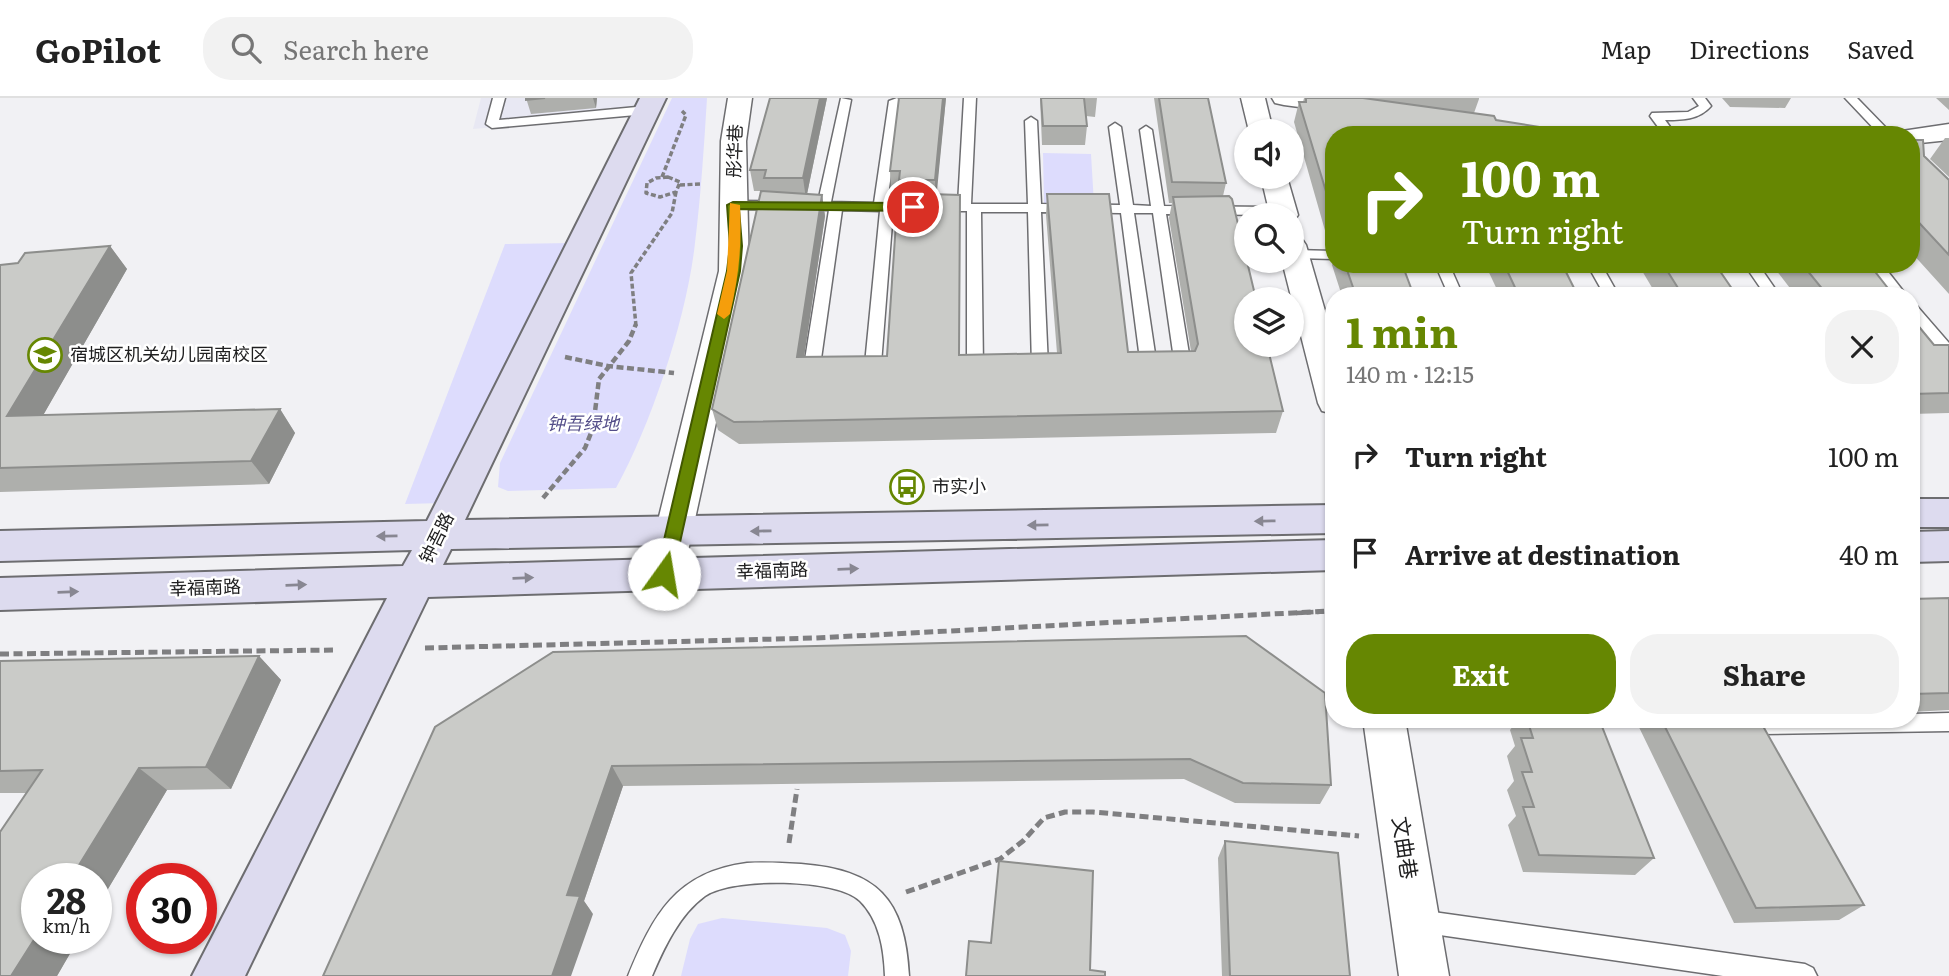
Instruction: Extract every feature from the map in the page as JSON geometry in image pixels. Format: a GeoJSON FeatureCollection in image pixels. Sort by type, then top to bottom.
{"type":"FeatureCollection","features":[{"type":"Feature","properties":{"kind":"main road","name":"钟吾路"},"geometry":{"type":"LineString","coordinates":[[218,976],[416,582],[650,104]]}},
{"type":"Feature","properties":{"kind":"main road"},"geometry":{"type":"LineString","coordinates":[[1920,513],[1949,513]]}},
{"type":"Feature","properties":{"kind":"main road"},"geometry":{"type":"LineString","coordinates":[[0,546],[439,535],[674,533],[1325,519]]}},
{"type":"Feature","properties":{"kind":"main road"},"geometry":{"type":"LineString","coordinates":[[1920,547],[1949,546]]}},
{"type":"Feature","properties":{"kind":"main road","name":"幸福南路"},"geometry":{"type":"LineString","coordinates":[[0,594],[1325,555]]}},
{"type":"Feature","properties":{"kind":"street","name":"彤华巷"},"geometry":{"type":"LineString","coordinates":[[664,574],[734,271],[735,121],[740,98]]}},
{"type":"Feature","properties":{"kind":"street"},"geometry":{"type":"LineString","coordinates":[[1252,98],[1258,119]]}},
{"type":"Feature","properties":{"kind":"street"},"geometry":{"type":"LineString","coordinates":[[1284,98],[1379,111]]}},
{"type":"Feature","properties":{"kind":"street"},"geometry":{"type":"LineString","coordinates":[[1920,135],[1949,132]]}},
{"type":"Feature","properties":{"kind":"street"},"geometry":{"type":"LineString","coordinates":[[1299,273],[1325,369]]}},
{"type":"Feature","properties":{"kind":"street","name":"文曲巷"},"geometry":{"type":"LineString","coordinates":[[1385,728],[1424,976]]}},
{"type":"Feature","properties":{"kind":"lane"},"geometry":{"type":"LineString","coordinates":[[499,98],[492,124],[650,104]]}},
{"type":"Feature","properties":{"kind":"lane"},"geometry":{"type":"LineString","coordinates":[[970,98],[969,208],[975,366]]}},
{"type":"Feature","properties":{"kind":"lane"},"geometry":{"type":"LineString","coordinates":[[1663,126],[1656,116],[1689,116],[1698,113],[1705,106],[1699,98]]}},
{"type":"Feature","properties":{"kind":"lane"},"geometry":{"type":"LineString","coordinates":[[1852,98],[1878,126]]}},
{"type":"Feature","properties":{"kind":"lane"},"geometry":{"type":"LineString","coordinates":[[812,366],[845,100]]}},
{"type":"Feature","properties":{"kind":"lane"},"geometry":{"type":"LineString","coordinates":[[873,364],[883,207],[895,101]]}},
{"type":"Feature","properties":{"kind":"lane"},"geometry":{"type":"LineString","coordinates":[[1031,121],[1040,366]]}},
{"type":"Feature","properties":{"kind":"lane"},"geometry":{"type":"LineString","coordinates":[[1115,127],[1149,367]]}},
{"type":"Feature","properties":{"kind":"lane"},"geometry":{"type":"LineString","coordinates":[[1146,130],[1183,366]]}},
{"type":"Feature","properties":{"kind":"lane"},"geometry":{"type":"LineString","coordinates":[[733,205],[1234,212]]}},
{"type":"Feature","properties":{"kind":"lane"},"geometry":{"type":"LineString","coordinates":[[1304,251],[1325,254]]}},
{"type":"Feature","properties":{"kind":"lane"},"geometry":{"type":"LineString","coordinates":[[1881,273],[1893,287]]}},
{"type":"Feature","properties":{"kind":"lane"},"geometry":{"type":"LineString","coordinates":[[1920,319],[1945,348]]}},
{"type":"Feature","properties":{"kind":"lane"},"geometry":{"type":"LineString","coordinates":[[1920,722],[1949,722]]}},
{"type":"Feature","properties":{"kind":"lane"},"geometry":{"type":"LineString","coordinates":[[640,976],[673,913],[695,889],[726,877],[754,873],[836,878],[859,886],[876,905],[889,926],[897,954],[897,976]]}},
{"type":"Feature","properties":{"kind":"lane"},"geometry":{"type":"LineString","coordinates":[[1415,920],[1805,976]]}},
{"type":"Feature","properties":{"kind":"path"},"geometry":{"type":"LineString","coordinates":[[520,534],[554,483],[576,464],[586,449],[593,428],[599,378],[623,350],[636,325],[637,311],[628,285],[631,274],[672,213],[680,182],[668,177],[656,178],[645,187],[646,193],[654,196],[666,196],[676,191]]}},
{"type":"Feature","properties":{"kind":"path"},"geometry":{"type":"LineString","coordinates":[[530,349],[608,366],[710,376]]}},
{"type":"Feature","properties":{"kind":"path"},"geometry":{"type":"LineString","coordinates":[[0,654],[382,649],[816,638],[1325,611]]}},
{"type":"Feature","properties":{"kind":"path"},"geometry":{"type":"LineString","coordinates":[[814,651],[816,638]]}},
{"type":"Feature","properties":{"kind":"path"},"geometry":{"type":"LineString","coordinates":[[71,662],[77,653]]}},
{"type":"Feature","properties":{"kind":"path"},"geometry":{"type":"LineString","coordinates":[[785,875],[797,789]]}},
{"type":"Feature","properties":{"kind":"path"},"geometry":{"type":"LineString","coordinates":[[876,905],[1000,859],[1023,841],[1044,818],[1065,812],[1093,811],[1402,840]]}},
{"type":"Feature","properties":{"kind":"shaded area"},"geometry":{"type":"Polygon","coordinates":[[[481,98],[640,98],[632,115],[473,129],[481,98]]]}},
{"type":"Feature","properties":{"kind":"green space","name":"钟吾绿地"},"geometry":{"type":"Polygon","coordinates":[[[672,98],[707,98],[702,170],[691,272],[684,303],[666,368],[642,433],[616,488],[508,491],[498,487],[500,463],[672,98]]]}},
{"type":"Feature","properties":{"kind":"green space"},"geometry":{"type":"Polygon","coordinates":[[[1043,153],[1091,154],[1094,204],[1044,203],[1043,153]]]}},
{"type":"Feature","properties":{"kind":"green space"},"geometry":{"type":"Polygon","coordinates":[[[572,243],[443,503],[405,504],[505,244],[572,243]]]}},
{"type":"Feature","properties":{"kind":"green space"},"geometry":{"type":"Polygon","coordinates":[[[722,918],[827,928],[845,935],[851,951],[848,976],[681,976],[690,939],[698,924],[722,918]]]}},
{"type":"Feature","properties":{"kind":"building"},"geometry":{"type":"Polygon","coordinates":[[[770,98],[820,98],[803,178],[764,178],[766,170],[750,170],[770,98]]]}},
{"type":"Feature","properties":{"kind":"building"},"geometry":{"type":"Polygon","coordinates":[[[899,98],[943,98],[935,180],[899,180],[900,171],[890,171],[899,98]]]}},
{"type":"Feature","properties":{"kind":"building"},"geometry":{"type":"Polygon","coordinates":[[[1041,98],[1084,98],[1087,126],[1043,126],[1041,98]]]}},
{"type":"Feature","properties":{"kind":"building"},"geometry":{"type":"Polygon","coordinates":[[[1159,98],[1208,98],[1226,183],[1172,182],[1159,98]]]}},
{"type":"Feature","properties":{"kind":"building"},"geometry":{"type":"Polygon","coordinates":[[[1306,98],[1363,98],[1494,116],[1496,120],[1533,126],[1325,126],[1325,188],[1299,102],[1306,102],[1306,98]]]}},
{"type":"Feature","properties":{"kind":"building"},"geometry":{"type":"Polygon","coordinates":[[[1920,140],[1923,140],[1924,156],[1949,180],[1949,255],[1920,224],[1920,140]]]}},
{"type":"Feature","properties":{"kind":"building"},"geometry":{"type":"Polygon","coordinates":[[[761,191],[822,195],[797,357],[887,356],[898,193],[960,195],[959,355],[1061,353],[1047,194],[1109,194],[1128,352],[1195,351],[1198,344],[1173,197],[1229,196],[1234,207],[1234,273],[1250,273],[1253,287],[1234,287],[1234,357],[1270,357],[1283,411],[734,422],[712,409],[761,191]]]}},
{"type":"Feature","properties":{"kind":"building"},"geometry":{"type":"Polygon","coordinates":[[[110,246],[7,416],[280,409],[251,461],[0,468],[0,265],[18,263],[25,253],[110,246]]]}},
{"type":"Feature","properties":{"kind":"building"},"geometry":{"type":"Polygon","coordinates":[[[1348,273],[1405,273],[1411,287],[1353,287],[1348,273]]]}},
{"type":"Feature","properties":{"kind":"building"},"geometry":{"type":"Polygon","coordinates":[[[1508,273],[1566,273],[1574,287],[1515,287],[1508,273]]]}},
{"type":"Feature","properties":{"kind":"building"},"geometry":{"type":"Polygon","coordinates":[[[1669,273],[1721,273],[1731,287],[1677,287],[1669,273]]]}},
{"type":"Feature","properties":{"kind":"building"},"geometry":{"type":"Polygon","coordinates":[[[1809,273],[1876,273],[1887,287],[1821,287],[1809,273]]]}},
{"type":"Feature","properties":{"kind":"building"},"geometry":{"type":"Polygon","coordinates":[[[1920,328],[1934,345],[1949,345],[1949,393],[1920,394],[1920,328]]]}},
{"type":"Feature","properties":{"kind":"building"},"geometry":{"type":"Polygon","coordinates":[[[1949,598],[1949,693],[1920,694],[1920,599],[1949,598]]]}},
{"type":"Feature","properties":{"kind":"building"},"geometry":{"type":"Polygon","coordinates":[[[1246,636],[1325,693],[1325,728],[1327,728],[1331,785],[1243,783],[1190,759],[612,766],[567,895],[580,896],[552,976],[323,976],[435,727],[553,652],[1246,636]]]}},
{"type":"Feature","properties":{"kind":"building"},"geometry":{"type":"Polygon","coordinates":[[[259,656],[206,767],[139,768],[80,863],[21,863],[21,954],[25,954],[11,976],[0,976],[0,832],[42,770],[0,771],[0,661],[259,656]]]}},
{"type":"Feature","properties":{"kind":"building"},"geometry":{"type":"Polygon","coordinates":[[[1530,728],[1603,728],[1654,858],[1539,855],[1523,807],[1534,807],[1522,772],[1532,772],[1521,738],[1533,738],[1530,728]]]}},
{"type":"Feature","properties":{"kind":"building"},"geometry":{"type":"Polygon","coordinates":[[[1666,728],[1764,728],[1864,905],[1756,908],[1666,728]]]}},
{"type":"Feature","properties":{"kind":"building"},"geometry":{"type":"Polygon","coordinates":[[[1225,841],[1338,853],[1350,976],[1230,976],[1225,841]]]}},
{"type":"Feature","properties":{"kind":"building"},"geometry":{"type":"Polygon","coordinates":[[[999,861],[1093,871],[1090,970],[1105,972],[1105,976],[966,976],[969,941],[991,943],[999,861]]]}},
{"type":"Feature","properties":{"kind":"slow traffic"},"geometry":{"type":"LineString","coordinates":[[724,314],[734,271],[734,205]]}},
{"type":"Feature","properties":{"kind":"place","name":"宿城区机关幼儿园南校区"},"geometry":{"type":"Point","coordinates":[45,355]}},
{"type":"Feature","properties":{"kind":"place","name":"市实小"},"geometry":{"type":"Point","coordinates":[907,487]}},
{"type":"Feature","properties":{"kind":"route"},"geometry":{"type":"LineString","coordinates":[[664,574],[734,271],[736,246],[733,205],[913,207]]}}]}
